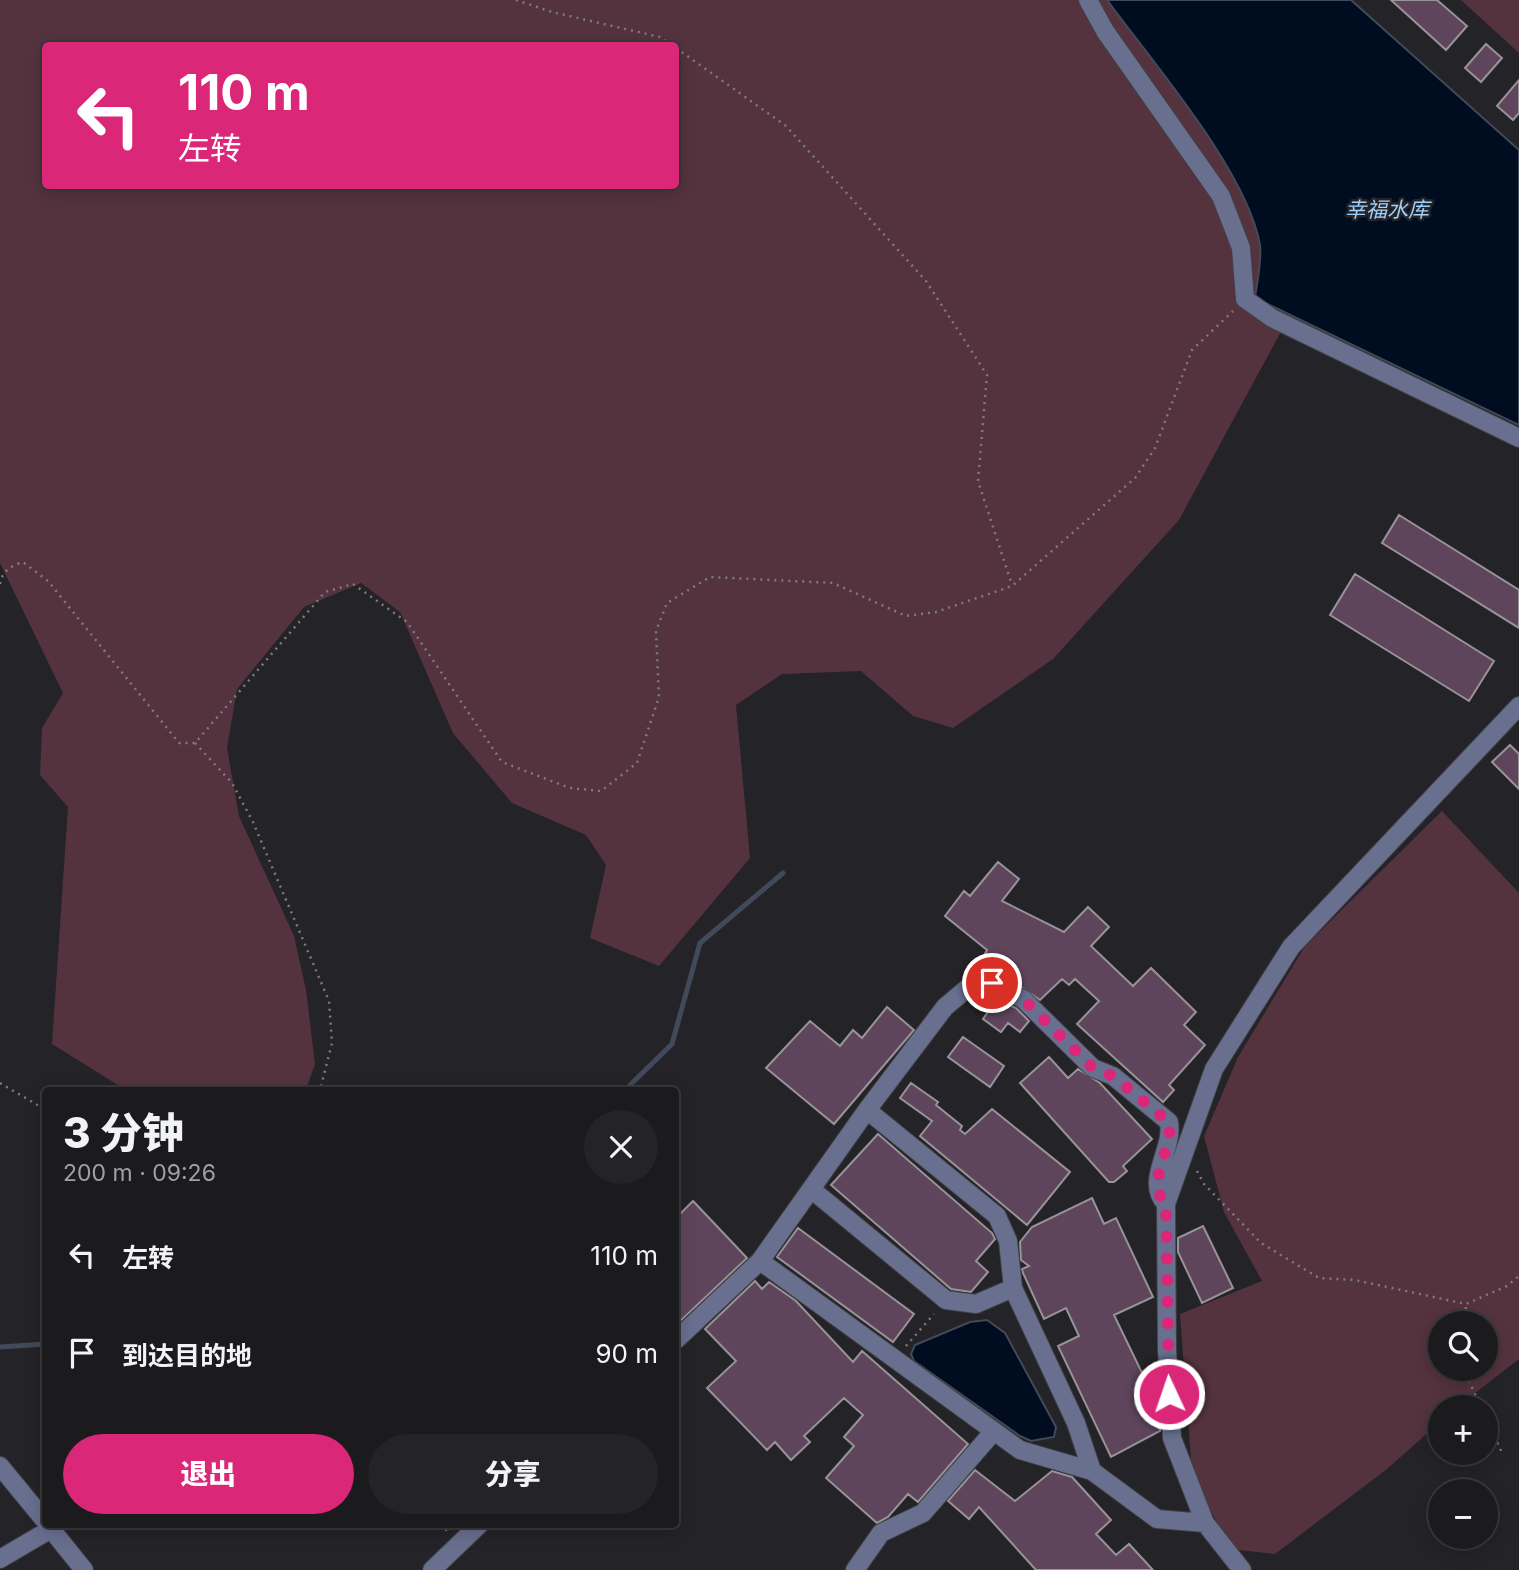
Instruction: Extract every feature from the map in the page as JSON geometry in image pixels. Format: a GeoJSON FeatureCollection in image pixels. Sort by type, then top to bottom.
{"type":"FeatureCollection","features":[{"type":"Feature","properties":{"kind":"street"},"geometry":{"type":"LineString","coordinates":[[1087,0],[1105,31],[1221,196],[1241,248],[1245,299],[1272,318],[1519,438]]}},
{"type":"Feature","properties":{"kind":"street"},"geometry":{"type":"LineString","coordinates":[[1242,1570],[1205,1523],[1171,1438],[1166,1324],[1166,1204],[1214,1069],[1291,947],[1519,706]]}},
{"type":"Feature","properties":{"kind":"street"},"geometry":{"type":"LineString","coordinates":[[679,1337],[760,1261],[867,1110],[945,1007],[970,986],[992,983],[1023,999],[1093,1068],[1113,1076],[1169,1122],[1172,1137],[1156,1184],[1159,1197],[1166,1204]]}},
{"type":"Feature","properties":{"kind":"street"},"geometry":{"type":"LineString","coordinates":[[867,1110],[997,1216],[1007,1241],[1013,1288],[1076,1423],[1093,1471]]}},
{"type":"Feature","properties":{"kind":"street"},"geometry":{"type":"LineString","coordinates":[[811,1189],[946,1300],[976,1304],[1013,1288]]}},
{"type":"Feature","properties":{"kind":"street"},"geometry":{"type":"LineString","coordinates":[[760,1261],[1020,1450],[1093,1471],[1157,1519],[1205,1523]]}},
{"type":"Feature","properties":{"kind":"street"},"geometry":{"type":"LineString","coordinates":[[855,1570],[881,1533],[923,1513],[994,1432]]}},
{"type":"Feature","properties":{"kind":"street"},"geometry":{"type":"LineString","coordinates":[[0,1466],[42,1518]]}},
{"type":"Feature","properties":{"kind":"street"},"geometry":{"type":"LineString","coordinates":[[0,1559],[44,1528]]}},
{"type":"Feature","properties":{"kind":"street"},"geometry":{"type":"LineString","coordinates":[[50,1528],[84,1570]]}},
{"type":"Feature","properties":{"kind":"street"},"geometry":{"type":"LineString","coordinates":[[432,1570],[476,1528]]}},
{"type":"Feature","properties":{"kind":"path"},"geometry":{"type":"LineString","coordinates":[[516,0],[552,12],[660,37],[667,42]]}},
{"type":"Feature","properties":{"kind":"path"},"geometry":{"type":"LineString","coordinates":[[679,51],[786,126],[926,281],[987,374],[978,481],[1012,586]]}},
{"type":"Feature","properties":{"kind":"path"},"geometry":{"type":"LineString","coordinates":[[195,743],[246,687],[325,592],[353,584],[407,622],[502,762],[570,788],[601,791],[637,763],[659,697],[656,631],[667,603],[710,577],[833,583],[906,616],[936,612],[1012,586],[1135,478],[1155,448],[1192,350],[1245,299]]}},
{"type":"Feature","properties":{"kind":"path"},"geometry":{"type":"LineString","coordinates":[[0,584],[1,577],[10,566],[23,562],[48,581],[179,743],[195,743],[232,783],[253,822],[329,1002],[332,1043],[321,1087]]}},
{"type":"Feature","properties":{"kind":"path"},"geometry":{"type":"LineString","coordinates":[[0,1083],[42,1108]]}},
{"type":"Feature","properties":{"kind":"path"},"geometry":{"type":"LineString","coordinates":[[1185,1150],[1204,1184],[1261,1243],[1319,1278],[1355,1280],[1466,1304],[1507,1286],[1519,1276]]}},
{"type":"Feature","properties":{"kind":"path"},"geometry":{"type":"LineString","coordinates":[[895,1359],[946,1300]]}},
{"type":"Feature","properties":{"kind":"path"},"geometry":{"type":"LineString","coordinates":[[1466,1304],[1466,1311]]}},
{"type":"Feature","properties":{"kind":"path"},"geometry":{"type":"LineString","coordinates":[[1498,1444],[1502,1453]]}},
{"type":"Feature","properties":{"kind":"shaded area"},"geometry":{"type":"Polygon","coordinates":[[[0,0],[1107,0],[1196,118],[1237,184],[1252,216],[1260,245],[1255,298],[1290,315],[1179,520],[1053,659],[953,728],[913,716],[861,671],[782,674],[736,705],[750,858],[659,966],[590,938],[606,865],[586,835],[512,803],[453,733],[400,612],[361,583],[304,607],[237,689],[227,748],[239,816],[294,936],[306,990],[315,1064],[307,1087],[121,1087],[52,1044],[68,807],[40,775],[42,728],[63,693],[0,563],[0,0]]]}},
{"type":"Feature","properties":{"kind":"shaded area"},"geometry":{"type":"Polygon","coordinates":[[[1461,0],[1519,0],[1519,53],[1461,0]]]}},
{"type":"Feature","properties":{"kind":"shaded area"},"geometry":{"type":"Polygon","coordinates":[[[1442,811],[1519,893],[1519,1359],[1498,1375],[1498,1311],[1428,1311],[1428,1381],[1491,1381],[1472,1395],[1428,1395],[1428,1433],[1387,1469],[1275,1554],[1230,1549],[1192,1473],[1180,1314],[1262,1281],[1224,1212],[1204,1136],[1238,1057],[1305,946],[1442,811]]]}},
{"type":"Feature","properties":{"kind":"water","name":"幸福水库"},"geometry":{"type":"Polygon","coordinates":[[[1107,0],[1351,0],[1519,150],[1519,425],[1255,298],[1260,245],[1252,216],[1237,184],[1196,118],[1107,0]]]}},
{"type":"Feature","properties":{"kind":"water"},"geometry":{"type":"Polygon","coordinates":[[[987,1320],[1005,1333],[1056,1427],[1054,1437],[1031,1441],[1020,1436],[914,1361],[911,1354],[915,1345],[970,1322],[987,1320]]]}},
{"type":"Feature","properties":{"kind":"building"},"geometry":{"type":"Polygon","coordinates":[[[1391,0],[1437,0],[1467,26],[1446,50],[1391,0]]]}},
{"type":"Feature","properties":{"kind":"building"},"geometry":{"type":"Polygon","coordinates":[[[1486,44],[1502,58],[1481,82],[1465,68],[1486,44]]]}},
{"type":"Feature","properties":{"kind":"building"},"geometry":{"type":"Polygon","coordinates":[[[1519,80],[1519,113],[1513,120],[1497,106],[1519,80]]]}},
{"type":"Feature","properties":{"kind":"building"},"geometry":{"type":"Polygon","coordinates":[[[1399,515],[1519,590],[1519,628],[1382,543],[1399,515]]]}},
{"type":"Feature","properties":{"kind":"building"},"geometry":{"type":"Polygon","coordinates":[[[1355,574],[1494,661],[1469,701],[1330,615],[1355,574]]]}},
{"type":"Feature","properties":{"kind":"building"},"geometry":{"type":"Polygon","coordinates":[[[1510,745],[1519,754],[1519,789],[1492,762],[1510,745]]]}},
{"type":"Feature","properties":{"kind":"building"},"geometry":{"type":"Polygon","coordinates":[[[998,862],[1019,879],[1002,901],[1064,932],[1088,907],[1109,927],[1091,946],[1133,986],[1151,968],[1196,1012],[1184,1025],[1205,1045],[1169,1085],[1174,1090],[1163,1102],[1077,1024],[1099,1001],[1075,979],[1069,985],[1062,979],[1040,1000],[1011,980],[1013,977],[981,961],[987,950],[945,916],[964,891],[970,896],[998,862]]]}},
{"type":"Feature","properties":{"kind":"building"},"geometry":{"type":"Polygon","coordinates":[[[997,999],[1016,1008],[1029,1021],[1020,1032],[1008,1023],[1001,1032],[983,1019],[997,999]]]}},
{"type":"Feature","properties":{"kind":"building"},"geometry":{"type":"Polygon","coordinates":[[[887,1007],[914,1030],[834,1124],[766,1068],[810,1021],[840,1046],[853,1030],[862,1038],[887,1007]]]}},
{"type":"Feature","properties":{"kind":"building"},"geometry":{"type":"Polygon","coordinates":[[[963,1037],[1004,1066],[990,1087],[948,1057],[963,1037]]]}},
{"type":"Feature","properties":{"kind":"building"},"geometry":{"type":"Polygon","coordinates":[[[1049,1057],[1068,1078],[1078,1069],[1100,1083],[1152,1139],[1123,1166],[1127,1171],[1114,1182],[1109,1182],[1020,1083],[1049,1057]]]}},
{"type":"Feature","properties":{"kind":"building"},"geometry":{"type":"Polygon","coordinates":[[[911,1083],[938,1102],[936,1105],[962,1126],[960,1130],[965,1134],[992,1109],[1070,1172],[1027,1225],[920,1136],[932,1121],[900,1098],[911,1083]]]}},
{"type":"Feature","properties":{"kind":"building"},"geometry":{"type":"Polygon","coordinates":[[[878,1134],[992,1233],[995,1239],[976,1261],[988,1272],[971,1292],[951,1289],[831,1185],[878,1134]]]}},
{"type":"Feature","properties":{"kind":"building"},"geometry":{"type":"Polygon","coordinates":[[[1092,1198],[1104,1224],[1116,1218],[1153,1297],[1114,1315],[1159,1408],[1160,1431],[1111,1457],[1058,1346],[1079,1336],[1066,1308],[1044,1319],[1023,1273],[1022,1269],[1029,1266],[1021,1260],[1020,1242],[1032,1227],[1092,1198]]]}},
{"type":"Feature","properties":{"kind":"building"},"geometry":{"type":"Polygon","coordinates":[[[693,1201],[747,1258],[679,1322],[679,1215],[693,1201]]]}},
{"type":"Feature","properties":{"kind":"building"},"geometry":{"type":"Polygon","coordinates":[[[1203,1226],[1233,1288],[1202,1303],[1178,1252],[1178,1238],[1203,1226]]]}},
{"type":"Feature","properties":{"kind":"building"},"geometry":{"type":"Polygon","coordinates":[[[798,1228],[914,1314],[893,1342],[777,1257],[798,1228]]]}},
{"type":"Feature","properties":{"kind":"building"},"geometry":{"type":"Polygon","coordinates":[[[755,1281],[762,1289],[769,1282],[796,1301],[853,1362],[862,1351],[968,1444],[918,1502],[908,1494],[888,1517],[877,1523],[826,1478],[854,1446],[844,1437],[863,1415],[844,1398],[804,1436],[810,1442],[791,1460],[775,1442],[767,1450],[707,1388],[736,1361],[705,1329],[755,1281]]]}},
{"type":"Feature","properties":{"kind":"building"},"geometry":{"type":"Polygon","coordinates":[[[975,1470],[1015,1501],[1052,1471],[1072,1477],[1111,1520],[1096,1534],[1116,1555],[1129,1544],[1153,1570],[1036,1570],[979,1507],[969,1519],[948,1501],[975,1470]]]}},
{"type":"Feature","properties":{"kind":"waterway"},"geometry":{"type":"LineString","coordinates":[[628,1087],[672,1044],[700,943],[783,873]]}},
{"type":"Feature","properties":{"kind":"waterway"},"geometry":{"type":"LineString","coordinates":[[0,1347],[42,1344]]}},
{"type":"Feature","properties":{"kind":"route"},"geometry":{"type":"LineString","coordinates":[[992,983],[1023,999],[1093,1068],[1113,1076],[1169,1122],[1172,1137],[1156,1184],[1159,1197],[1166,1204],[1164,1231],[1169,1394]]}}]}
